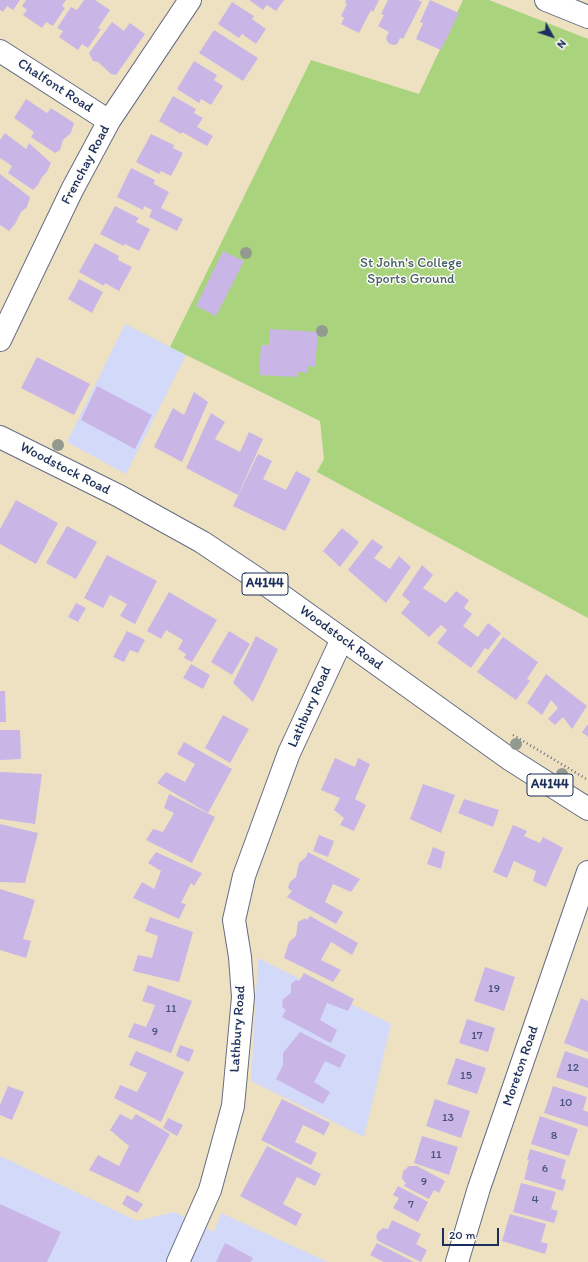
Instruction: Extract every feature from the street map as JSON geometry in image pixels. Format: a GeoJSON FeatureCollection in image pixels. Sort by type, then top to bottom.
{"type":"FeatureCollection","features":[{"type":"Feature","properties":{"kind":"street","name":"Frenchay Road"},"geometry":{"type":"LineString","coordinates":[[0,340],[72,190],[109,121],[190,0]]}},
{"type":"Feature","properties":{"kind":"street"},"geometry":{"type":"LineString","coordinates":[[546,0],[588,17]]}},
{"type":"Feature","properties":{"kind":"street","name":"Chalfont Road"},"geometry":{"type":"LineString","coordinates":[[0,51],[109,121]]}},
{"type":"Feature","properties":{"kind":"street","name":"Woodstock Road"},"geometry":{"type":"LineString","coordinates":[[0,437],[118,496],[202,542],[271,588],[511,760],[588,809]]}},
{"type":"Feature","properties":{"kind":"street","name":"Lathbury Road"},"geometry":{"type":"LineString","coordinates":[[178,1262],[210,1190],[233,1106],[243,997],[240,957],[234,920],[244,876],[290,753],[342,639]]}},
{"type":"Feature","properties":{"kind":"street","name":"Moreton Road"},"geometry":{"type":"LineString","coordinates":[[457,1262],[479,1188],[588,872]]}},
{"type":"Feature","properties":{"kind":"path"},"geometry":{"type":"LineString","coordinates":[[511,734],[588,780]]}},
{"type":"Feature","properties":{"kind":"shaded area"},"geometry":{"type":"Polygon","coordinates":[[[125,324],[186,355],[126,474],[67,442],[125,324]]]}},
{"type":"Feature","properties":{"kind":"shaded area"},"geometry":{"type":"Polygon","coordinates":[[[258,958],[391,1024],[364,1137],[251,1081],[258,958]]]}},
{"type":"Feature","properties":{"kind":"shaded area"},"geometry":{"type":"Polygon","coordinates":[[[0,1156],[137,1221],[175,1212],[214,1232],[221,1213],[328,1262],[0,1262],[0,1156]]]}},
{"type":"Feature","properties":{"kind":"green space","name":"St John's College Sports Ground"},"geometry":{"type":"Polygon","coordinates":[[[463,0],[489,0],[588,39],[588,618],[317,472],[324,459],[320,421],[170,347],[311,60],[419,94],[463,0]]]}},
{"type":"Feature","properties":{"kind":"building"},"geometry":{"type":"Polygon","coordinates":[[[0,0],[20,0],[13,10],[7,6],[3,12],[0,10],[0,0]]]}},
{"type":"Feature","properties":{"kind":"building"},"geometry":{"type":"Polygon","coordinates":[[[26,0],[66,0],[62,6],[65,8],[53,26],[46,22],[42,28],[23,15],[27,10],[22,6],[26,0]]]}},
{"type":"Feature","properties":{"kind":"building"},"geometry":{"type":"Polygon","coordinates":[[[84,0],[95,0],[110,10],[98,28],[101,29],[88,48],[82,44],[78,50],[59,37],[63,31],[57,28],[71,7],[77,10],[84,0]]]}},
{"type":"Feature","properties":{"kind":"building"},"geometry":{"type":"Polygon","coordinates":[[[249,0],[284,0],[276,11],[267,5],[263,10],[249,0]]]}},
{"type":"Feature","properties":{"kind":"building"},"geometry":{"type":"Polygon","coordinates":[[[346,0],[379,0],[373,12],[371,10],[359,33],[341,24],[344,18],[341,16],[347,4],[345,2],[346,0]]]}},
{"type":"Feature","properties":{"kind":"building"},"geometry":{"type":"Polygon","coordinates":[[[388,0],[418,0],[422,2],[403,39],[400,38],[398,43],[395,45],[390,44],[387,41],[386,38],[389,32],[378,26],[384,15],[381,14],[388,0]]]}},
{"type":"Feature","properties":{"kind":"building"},"geometry":{"type":"Polygon","coordinates":[[[430,0],[459,13],[441,50],[416,39],[423,23],[420,22],[430,0]]]}},
{"type":"Feature","properties":{"kind":"building"},"geometry":{"type":"Polygon","coordinates":[[[232,2],[254,16],[252,19],[266,29],[256,44],[242,34],[239,38],[218,24],[232,2]]]}},
{"type":"Feature","properties":{"kind":"building"},"geometry":{"type":"Polygon","coordinates":[[[112,22],[124,31],[130,23],[145,34],[116,75],[111,74],[98,62],[93,61],[89,53],[112,22]]]}},
{"type":"Feature","properties":{"kind":"building"},"geometry":{"type":"Polygon","coordinates":[[[214,30],[258,58],[243,81],[199,53],[214,30]]]}},
{"type":"Feature","properties":{"kind":"building"},"geometry":{"type":"Polygon","coordinates":[[[194,61],[217,75],[214,80],[223,86],[211,105],[201,99],[199,103],[177,89],[194,61]]]}},
{"type":"Feature","properties":{"kind":"building"},"geometry":{"type":"Polygon","coordinates":[[[173,96],[196,109],[194,113],[203,118],[197,127],[213,136],[207,146],[182,132],[181,134],[159,121],[173,96]]]}},
{"type":"Feature","properties":{"kind":"building"},"geometry":{"type":"Polygon","coordinates":[[[26,99],[47,113],[51,108],[74,123],[71,133],[63,140],[60,150],[55,153],[31,137],[34,132],[14,118],[26,99]]]}},
{"type":"Feature","properties":{"kind":"building"},"geometry":{"type":"Polygon","coordinates":[[[5,133],[26,149],[29,143],[51,163],[47,172],[33,190],[8,173],[12,166],[0,158],[0,140],[5,133]]]}},
{"type":"Feature","properties":{"kind":"building"},"geometry":{"type":"Polygon","coordinates":[[[151,134],[174,145],[173,148],[183,153],[171,176],[161,171],[159,174],[136,162],[151,134]]]}},
{"type":"Feature","properties":{"kind":"building"},"geometry":{"type":"Polygon","coordinates":[[[131,168],[155,180],[154,184],[169,192],[161,208],[183,219],[177,231],[149,217],[152,210],[144,206],[143,210],[117,197],[131,168]]]}},
{"type":"Feature","properties":{"kind":"building"},"geometry":{"type":"Polygon","coordinates":[[[0,174],[30,197],[27,207],[21,212],[15,224],[9,231],[0,225],[0,174]]]}},
{"type":"Feature","properties":{"kind":"building"},"geometry":{"type":"Polygon","coordinates":[[[115,206],[139,218],[136,222],[150,229],[139,251],[125,244],[124,246],[100,234],[115,206]]]}},
{"type":"Feature","properties":{"kind":"building"},"geometry":{"type":"Polygon","coordinates":[[[95,243],[119,256],[118,260],[132,267],[119,291],[105,283],[104,286],[79,272],[95,243]]]}},
{"type":"Feature","properties":{"kind":"building"},"geometry":{"type":"Polygon","coordinates":[[[223,251],[244,261],[216,316],[196,306],[223,251]]]}},
{"type":"Feature","properties":{"kind":"building"},"geometry":{"type":"Polygon","coordinates":[[[79,279],[103,292],[92,313],[68,299],[79,279]]]}},
{"type":"Feature","properties":{"kind":"building"},"geometry":{"type":"Polygon","coordinates":[[[270,329],[318,332],[315,367],[308,366],[308,373],[298,372],[298,377],[259,375],[261,345],[269,345],[270,329]]]}},
{"type":"Feature","properties":{"kind":"building"},"geometry":{"type":"Polygon","coordinates":[[[37,357],[90,384],[74,415],[21,388],[37,357]]]}},
{"type":"Feature","properties":{"kind":"building"},"geometry":{"type":"Polygon","coordinates":[[[97,386],[152,415],[135,449],[81,420],[97,386]]]}},
{"type":"Feature","properties":{"kind":"building"},"geometry":{"type":"Polygon","coordinates":[[[194,392],[208,402],[182,462],[154,447],[173,408],[184,415],[194,392]]]}},
{"type":"Feature","properties":{"kind":"building"},"geometry":{"type":"Polygon","coordinates":[[[211,413],[225,422],[215,439],[240,452],[249,432],[263,439],[238,495],[186,468],[211,413]]]}},
{"type":"Feature","properties":{"kind":"building"},"geometry":{"type":"Polygon","coordinates":[[[258,454],[272,461],[263,479],[286,490],[296,471],[311,479],[285,531],[233,506],[258,454]]]}},
{"type":"Feature","properties":{"kind":"building"},"geometry":{"type":"Polygon","coordinates":[[[16,500],[58,523],[36,564],[0,544],[0,529],[16,500]]]}},
{"type":"Feature","properties":{"kind":"building"},"geometry":{"type":"Polygon","coordinates":[[[67,526],[97,542],[76,579],[46,563],[67,526]]]}},
{"type":"Feature","properties":{"kind":"building"},"geometry":{"type":"Polygon","coordinates":[[[342,528],[359,542],[340,567],[323,551],[342,528]]]}},
{"type":"Feature","properties":{"kind":"building"},"geometry":{"type":"Polygon","coordinates":[[[372,539],[383,547],[374,558],[390,569],[399,556],[411,567],[386,603],[348,570],[372,539]]]}},
{"type":"Feature","properties":{"kind":"building"},"geometry":{"type":"Polygon","coordinates":[[[107,555],[157,581],[135,624],[120,616],[127,604],[110,595],[103,608],[84,598],[107,555]]]}},
{"type":"Feature","properties":{"kind":"building"},"geometry":{"type":"Polygon","coordinates":[[[422,565],[433,575],[423,588],[446,603],[456,591],[469,600],[464,608],[472,614],[463,626],[478,637],[488,623],[501,633],[488,650],[485,648],[471,668],[437,643],[447,630],[441,625],[429,637],[401,613],[410,602],[402,595],[422,565]]]}},
{"type":"Feature","properties":{"kind":"building"},"geometry":{"type":"Polygon","coordinates":[[[169,592],[217,620],[192,662],[184,658],[186,654],[178,649],[183,640],[166,630],[161,639],[147,631],[169,592]]]}},
{"type":"Feature","properties":{"kind":"building"},"geometry":{"type":"Polygon","coordinates":[[[76,603],[86,608],[78,622],[68,617],[76,603]]]}},
{"type":"Feature","properties":{"kind":"building"},"geometry":{"type":"Polygon","coordinates":[[[127,631],[145,640],[138,653],[130,650],[124,662],[113,657],[127,631]]]}},
{"type":"Feature","properties":{"kind":"building"},"geometry":{"type":"Polygon","coordinates":[[[229,631],[250,644],[232,675],[211,662],[229,631]]]}},
{"type":"Feature","properties":{"kind":"building"},"geometry":{"type":"Polygon","coordinates":[[[256,636],[278,649],[253,702],[233,683],[256,636]]]}},
{"type":"Feature","properties":{"kind":"building"},"geometry":{"type":"Polygon","coordinates":[[[503,637],[538,662],[527,679],[530,681],[516,700],[477,672],[503,637]]]}},
{"type":"Feature","properties":{"kind":"building"},"geometry":{"type":"Polygon","coordinates":[[[191,664],[210,675],[203,689],[183,678],[191,664]]]}},
{"type":"Feature","properties":{"kind":"building"},"geometry":{"type":"Polygon","coordinates":[[[546,674],[587,706],[572,729],[563,717],[555,725],[548,719],[558,708],[551,700],[542,715],[527,703],[546,674]]]}},
{"type":"Feature","properties":{"kind":"building"},"geometry":{"type":"Polygon","coordinates":[[[0,691],[5,691],[6,722],[0,722],[0,691]]]}},
{"type":"Feature","properties":{"kind":"building"},"geometry":{"type":"Polygon","coordinates":[[[223,715],[249,729],[230,763],[205,748],[223,715]]]}},
{"type":"Feature","properties":{"kind":"building"},"geometry":{"type":"Polygon","coordinates":[[[588,724],[588,737],[582,732],[588,724]]]}},
{"type":"Feature","properties":{"kind":"building"},"geometry":{"type":"Polygon","coordinates":[[[0,730],[20,730],[21,759],[0,760],[0,730]]]}},
{"type":"Feature","properties":{"kind":"building"},"geometry":{"type":"Polygon","coordinates":[[[184,742],[232,769],[208,813],[157,783],[166,772],[185,782],[195,764],[177,754],[184,742]]]}},
{"type":"Feature","properties":{"kind":"building"},"geometry":{"type":"Polygon","coordinates":[[[335,758],[355,767],[358,758],[370,764],[355,799],[366,805],[354,831],[340,825],[344,818],[334,810],[340,798],[321,790],[335,758]]]}},
{"type":"Feature","properties":{"kind":"building"},"geometry":{"type":"Polygon","coordinates":[[[0,772],[42,774],[35,824],[0,819],[0,772]]]}},
{"type":"Feature","properties":{"kind":"building"},"geometry":{"type":"Polygon","coordinates":[[[423,784],[455,795],[441,833],[410,819],[423,784]]]}},
{"type":"Feature","properties":{"kind":"building"},"geometry":{"type":"Polygon","coordinates":[[[169,794],[215,817],[192,863],[146,840],[153,829],[163,832],[174,813],[164,808],[169,794]]]}},
{"type":"Feature","properties":{"kind":"building"},"geometry":{"type":"Polygon","coordinates":[[[464,799],[499,810],[493,827],[458,813],[464,799]]]}},
{"type":"Feature","properties":{"kind":"building"},"geometry":{"type":"Polygon","coordinates":[[[0,824],[38,833],[25,883],[0,882],[0,824]]]}},
{"type":"Feature","properties":{"kind":"building"},"geometry":{"type":"Polygon","coordinates":[[[513,825],[527,831],[524,836],[540,843],[543,837],[563,848],[546,887],[533,881],[536,871],[514,861],[507,878],[493,872],[513,825]]]}},
{"type":"Feature","properties":{"kind":"building"},"geometry":{"type":"Polygon","coordinates":[[[319,835],[334,841],[328,857],[313,851],[319,835]]]}},
{"type":"Feature","properties":{"kind":"building"},"geometry":{"type":"Polygon","coordinates":[[[433,847],[445,852],[441,869],[427,864],[433,847]]]}},
{"type":"Feature","properties":{"kind":"building"},"geometry":{"type":"Polygon","coordinates":[[[156,852],[202,873],[194,886],[191,883],[181,903],[186,904],[179,919],[133,898],[142,882],[154,889],[161,871],[148,863],[156,852]]]}},
{"type":"Feature","properties":{"kind":"building"},"geometry":{"type":"Polygon","coordinates":[[[308,852],[360,879],[351,892],[333,884],[325,902],[343,912],[336,924],[287,897],[292,891],[288,888],[290,882],[296,877],[299,863],[306,857],[308,852]]]}},
{"type":"Feature","properties":{"kind":"building"},"geometry":{"type":"Polygon","coordinates":[[[0,889],[35,900],[23,939],[31,941],[26,958],[0,950],[0,889]]]}},
{"type":"Feature","properties":{"kind":"building"},"geometry":{"type":"Polygon","coordinates":[[[310,916],[358,943],[352,955],[331,942],[321,960],[341,970],[333,982],[284,958],[289,942],[296,936],[298,922],[305,918],[307,920],[310,916]]]}},
{"type":"Feature","properties":{"kind":"building"},"geometry":{"type":"Polygon","coordinates":[[[150,917],[193,932],[179,982],[133,971],[138,955],[152,958],[158,936],[145,931],[150,917]]]}},
{"type":"Feature","properties":{"kind":"building"},"geometry":{"type":"Polygon","coordinates":[[[485,967],[515,977],[504,1011],[474,1001],[485,967]]]}},
{"type":"Feature","properties":{"kind":"building"},"geometry":{"type":"Polygon","coordinates":[[[304,973],[354,999],[348,1011],[327,1003],[320,1020],[337,1030],[331,1043],[282,1017],[286,1010],[282,1007],[283,999],[291,993],[291,984],[296,980],[299,981],[304,973]]]}},
{"type":"Feature","properties":{"kind":"building"},"geometry":{"type":"Polygon","coordinates":[[[148,985],[192,1001],[171,1053],[128,1037],[134,1023],[146,1027],[151,1016],[155,1005],[142,1001],[148,985]]]}},
{"type":"Feature","properties":{"kind":"building"},"geometry":{"type":"Polygon","coordinates":[[[581,998],[588,1001],[588,1052],[564,1043],[581,998]]]}},
{"type":"Feature","properties":{"kind":"building"},"geometry":{"type":"Polygon","coordinates":[[[467,1019],[495,1028],[488,1052],[459,1043],[467,1019]]]}},
{"type":"Feature","properties":{"kind":"building"},"geometry":{"type":"Polygon","coordinates":[[[300,1032],[346,1055],[340,1068],[325,1061],[314,1082],[330,1092],[323,1104],[276,1079],[283,1065],[283,1053],[300,1032]]]}},
{"type":"Feature","properties":{"kind":"building"},"geometry":{"type":"Polygon","coordinates":[[[180,1045],[194,1050],[189,1062],[176,1056],[180,1045]]]}},
{"type":"Feature","properties":{"kind":"building"},"geometry":{"type":"Polygon","coordinates":[[[136,1051],[184,1072],[161,1122],[114,1098],[120,1085],[137,1092],[147,1073],[129,1065],[136,1051]]]}},
{"type":"Feature","properties":{"kind":"building"},"geometry":{"type":"Polygon","coordinates":[[[565,1051],[588,1059],[588,1088],[556,1077],[565,1051]]]}},
{"type":"Feature","properties":{"kind":"building"},"geometry":{"type":"Polygon","coordinates":[[[456,1058],[486,1068],[477,1094],[447,1084],[456,1058]]]}},
{"type":"Feature","properties":{"kind":"building"},"geometry":{"type":"Polygon","coordinates":[[[8,1086],[24,1092],[12,1120],[0,1115],[0,1105],[8,1086]]]}},
{"type":"Feature","properties":{"kind":"building"},"geometry":{"type":"Polygon","coordinates":[[[553,1086],[587,1097],[583,1110],[588,1112],[588,1127],[544,1113],[553,1086]]]}},
{"type":"Feature","properties":{"kind":"building"},"geometry":{"type":"Polygon","coordinates":[[[282,1099],[330,1123],[324,1135],[303,1125],[295,1142],[317,1153],[311,1165],[261,1140],[282,1099]]]}},
{"type":"Feature","properties":{"kind":"building"},"geometry":{"type":"Polygon","coordinates":[[[435,1099],[470,1111],[461,1138],[426,1126],[435,1099]]]}},
{"type":"Feature","properties":{"kind":"building"},"geometry":{"type":"Polygon","coordinates":[[[120,1114],[132,1120],[136,1114],[170,1134],[138,1193],[89,1170],[98,1155],[119,1166],[129,1146],[110,1130],[120,1114]]]}},
{"type":"Feature","properties":{"kind":"building"},"geometry":{"type":"Polygon","coordinates":[[[540,1116],[578,1129],[569,1156],[531,1144],[540,1116]]]}},
{"type":"Feature","properties":{"kind":"building"},"geometry":{"type":"Polygon","coordinates":[[[168,1118],[183,1125],[177,1136],[163,1128],[168,1118]]]}},
{"type":"Feature","properties":{"kind":"building"},"geometry":{"type":"Polygon","coordinates":[[[422,1136],[458,1147],[449,1175],[414,1163],[422,1136]]]}},
{"type":"Feature","properties":{"kind":"building"},"geometry":{"type":"Polygon","coordinates":[[[267,1146],[321,1174],[315,1186],[297,1177],[283,1204],[302,1214],[296,1226],[240,1196],[267,1146]]]}},
{"type":"Feature","properties":{"kind":"building"},"geometry":{"type":"Polygon","coordinates":[[[530,1149],[566,1160],[561,1178],[566,1180],[563,1191],[524,1179],[530,1149]]]}},
{"type":"Feature","properties":{"kind":"building"},"geometry":{"type":"Polygon","coordinates":[[[409,1166],[417,1166],[445,1181],[439,1193],[434,1190],[429,1199],[404,1186],[406,1183],[402,1179],[403,1171],[409,1166]]]}},
{"type":"Feature","properties":{"kind":"building"},"geometry":{"type":"Polygon","coordinates":[[[521,1183],[556,1192],[551,1209],[558,1211],[554,1223],[513,1212],[521,1183]]]}},
{"type":"Feature","properties":{"kind":"building"},"geometry":{"type":"Polygon","coordinates":[[[398,1186],[428,1202],[418,1222],[393,1208],[399,1198],[393,1195],[398,1186]]]}},
{"type":"Feature","properties":{"kind":"building"},"geometry":{"type":"Polygon","coordinates":[[[127,1195],[143,1204],[137,1213],[122,1204],[127,1195]]]}},
{"type":"Feature","properties":{"kind":"building"},"geometry":{"type":"Polygon","coordinates":[[[0,1204],[61,1232],[47,1262],[0,1262],[0,1204]]]}},
{"type":"Feature","properties":{"kind":"building"},"geometry":{"type":"Polygon","coordinates":[[[510,1214],[546,1224],[541,1242],[548,1244],[545,1254],[502,1241],[510,1214]]]}},
{"type":"Feature","properties":{"kind":"building"},"geometry":{"type":"Polygon","coordinates":[[[392,1220],[421,1234],[416,1244],[427,1250],[421,1262],[378,1241],[376,1237],[378,1232],[383,1228],[388,1229],[392,1220]]]}},
{"type":"Feature","properties":{"kind":"building"},"geometry":{"type":"Polygon","coordinates":[[[225,1243],[253,1258],[251,1262],[216,1262],[225,1243]]]}},
{"type":"Feature","properties":{"kind":"building"},"geometry":{"type":"Polygon","coordinates":[[[377,1243],[414,1262],[384,1262],[370,1255],[377,1243]]]}}]}
